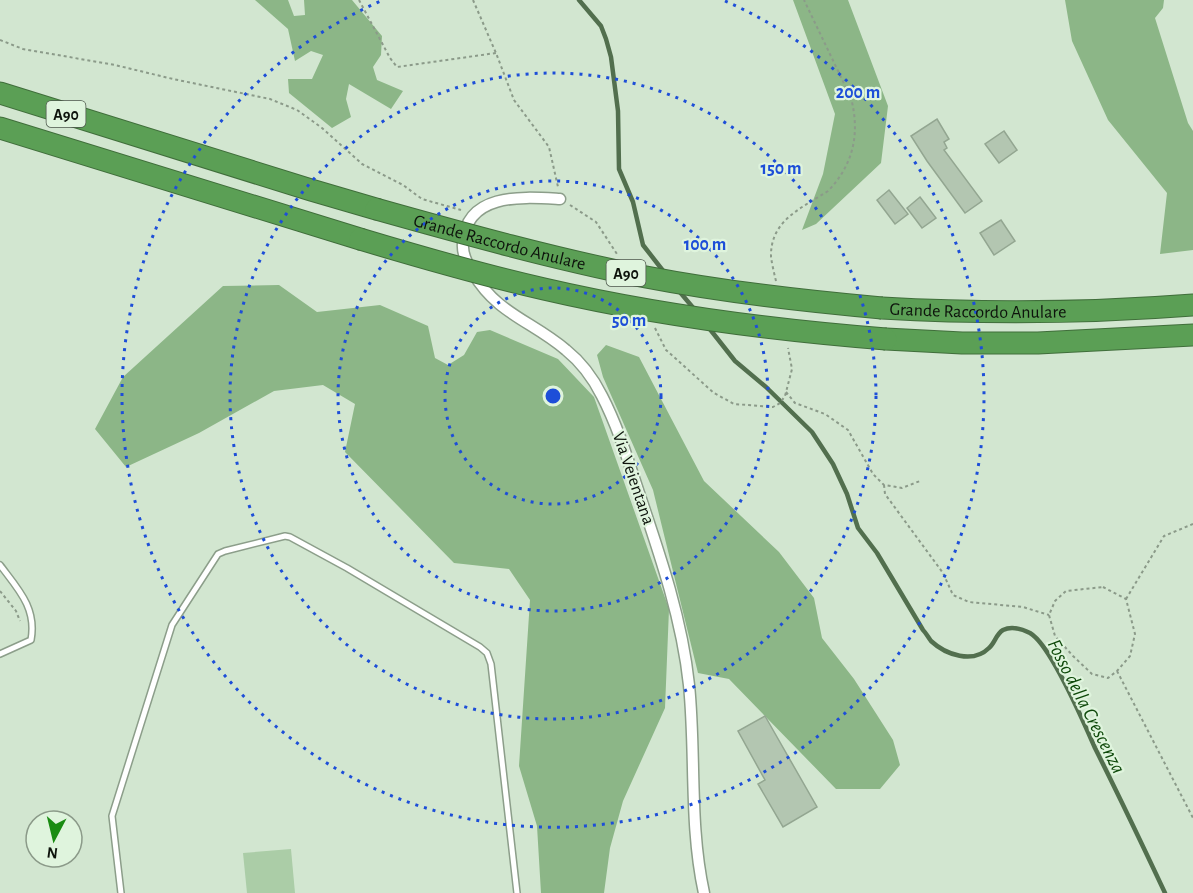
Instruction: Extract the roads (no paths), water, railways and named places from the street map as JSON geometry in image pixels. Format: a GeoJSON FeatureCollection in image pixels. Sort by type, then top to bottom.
{"type":"FeatureCollection","features":[{"type":"Feature","properties":{"kind":"highway","name":"Grande Raccordo Anulare"},"geometry":{"type":"LineString","coordinates":[[0,93],[376,209],[523,249],[646,277],[751,294],[882,308],[1025,312],[1193,305]]}},
{"type":"Feature","properties":{"kind":"highway","name":"Grande Raccordo Anulare"},"geometry":{"type":"LineString","coordinates":[[0,128],[360,238],[511,281],[617,304],[738,324],[886,339],[1029,344],[1193,335]]}},
{"type":"Feature","properties":{"kind":"street","name":"Via Veientana"},"geometry":{"type":"LineString","coordinates":[[560,199],[512,199],[490,203],[470,218],[465,231],[463,252],[478,282],[501,307],[555,342],[577,360],[590,376],[615,423],[662,564],[684,650],[691,711],[695,826],[704,893]]}},
{"type":"Feature","properties":{"kind":"lane"},"geometry":{"type":"LineString","coordinates":[[120,893],[112,816],[172,625],[218,554],[285,536],[347,568],[487,653],[491,664],[517,893]]}},
{"type":"Feature","properties":{"kind":"lane"},"geometry":{"type":"LineString","coordinates":[[0,565],[28,605],[33,629],[31,640],[0,654]]}},
{"type":"Feature","properties":{"kind":"waterway","name":"Fosso della Crescenza"},"geometry":{"type":"LineString","coordinates":[[579,0],[601,26],[606,39],[611,57],[618,111],[619,169],[633,202],[643,245],[664,272]]}},
{"type":"Feature","properties":{"kind":"waterway","name":"Fosso della Crescenza"},"geometry":{"type":"LineString","coordinates":[[679,291],[695,310]]}},
{"type":"Feature","properties":{"kind":"waterway","name":"Fosso della Crescenza"},"geometry":{"type":"LineString","coordinates":[[709,328],[735,361],[766,387],[812,432],[833,464],[847,494],[858,528],[877,553],[931,641],[952,654],[968,657],[983,653],[1006,629],[1024,630],[1038,640],[1057,668],[1165,893]]}}]}
